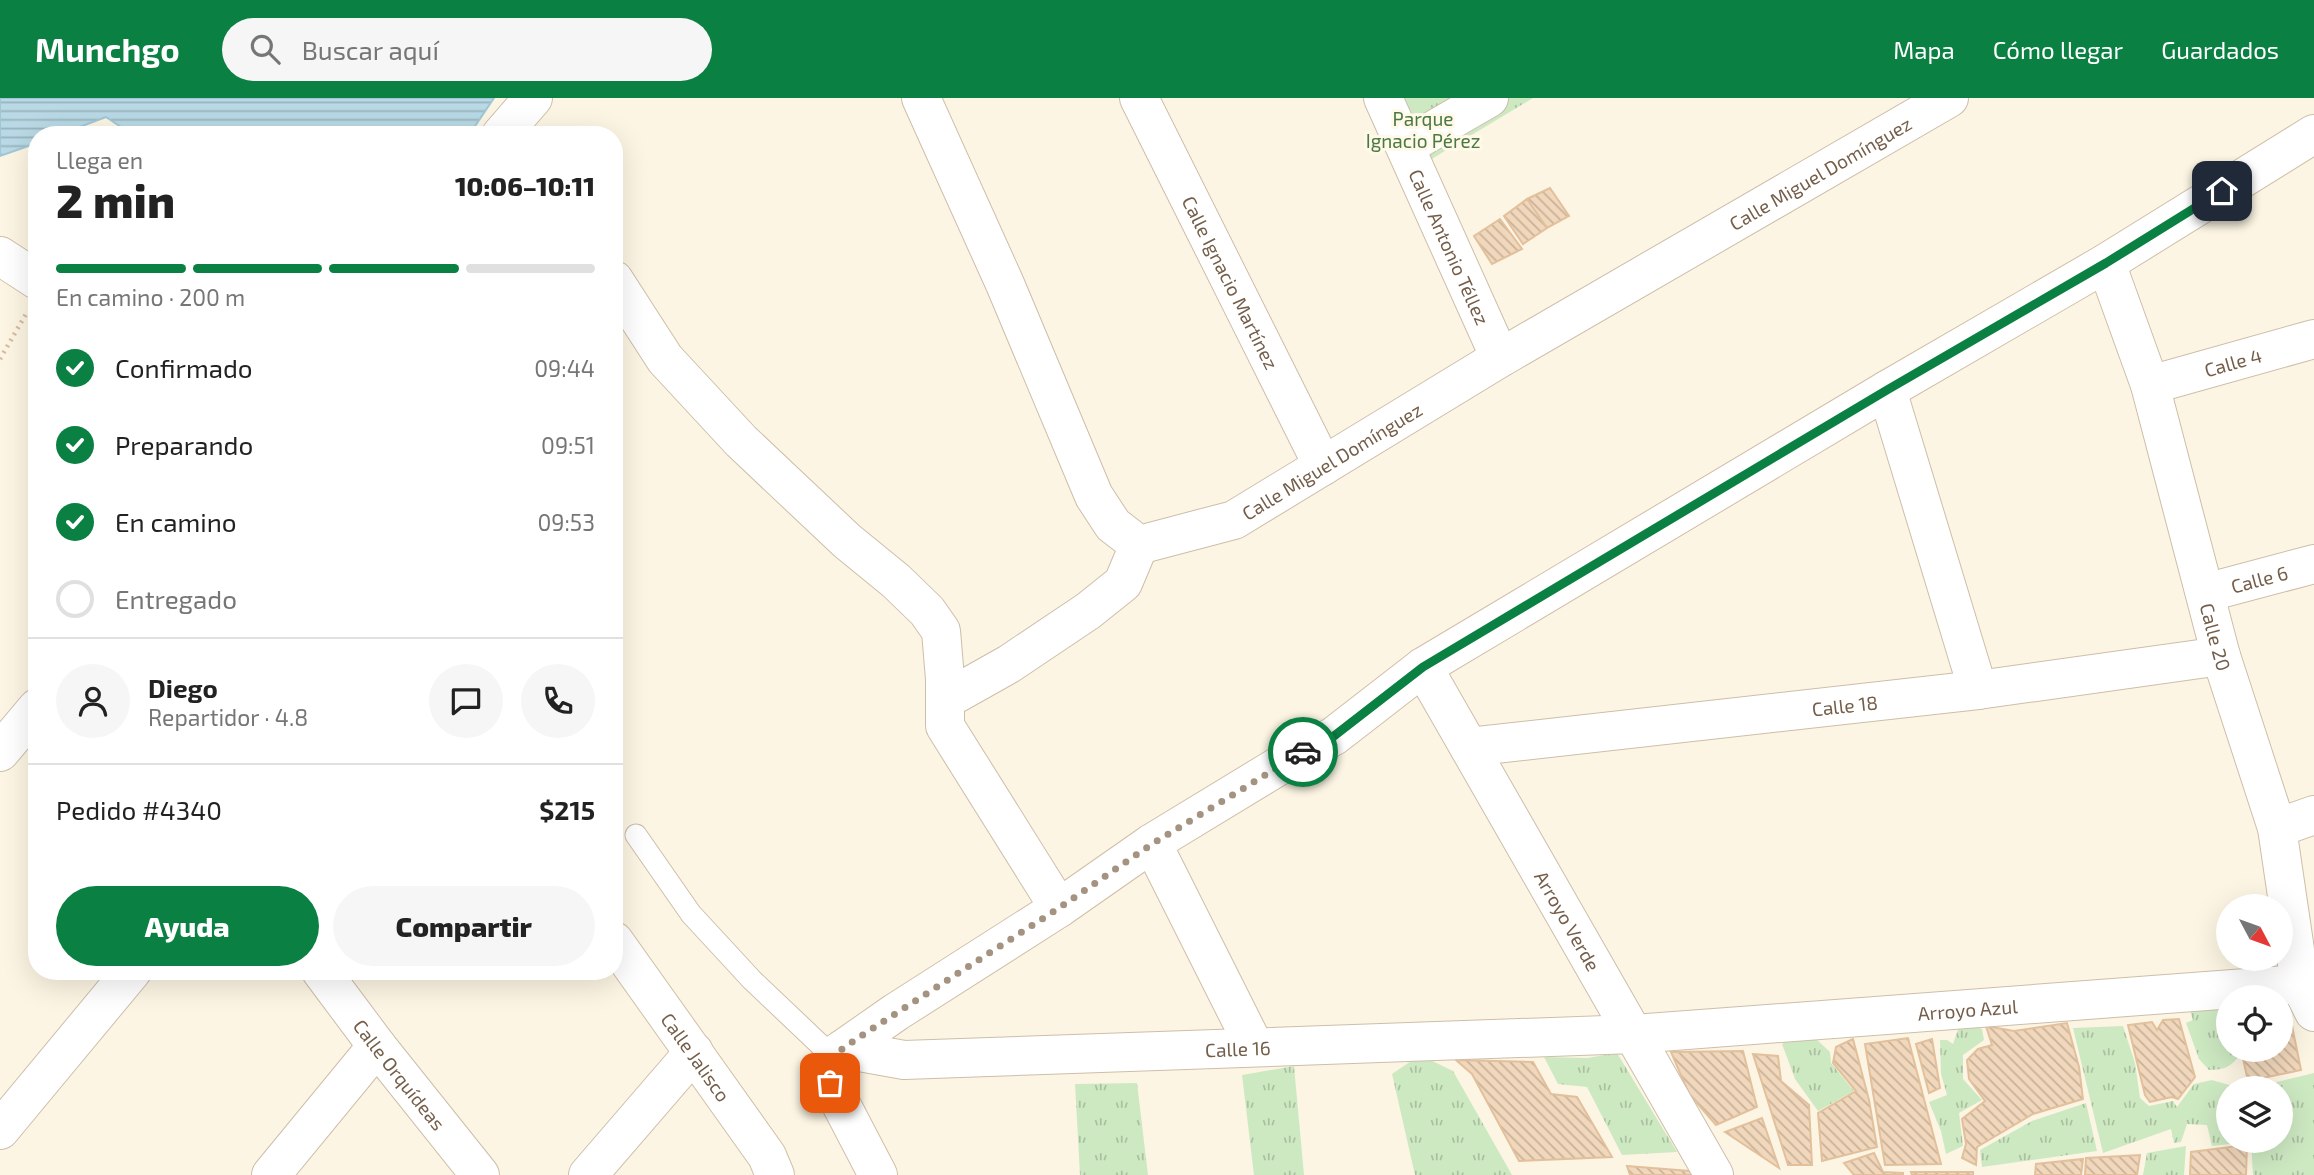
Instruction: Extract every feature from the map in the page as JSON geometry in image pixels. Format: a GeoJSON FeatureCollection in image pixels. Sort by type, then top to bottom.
{"type":"FeatureCollection","features":[{"type":"Feature","properties":{"kind":"street"},"geometry":{"type":"LineString","coordinates":[[508,126],[533,98]]}},
{"type":"Feature","properties":{"kind":"street"},"geometry":{"type":"LineString","coordinates":[[921,98],[1094,496],[1113,525],[1139,545],[1123,583],[1088,611],[1009,664],[945,699]]}},
{"type":"Feature","properties":{"kind":"street","name":"Calle Ignacio Martínez"},"geometry":{"type":"LineString","coordinates":[[1139,98],[1323,466]]}},
{"type":"Feature","properties":{"kind":"street","name":"Calle Antonio Téllez"},"geometry":{"type":"LineString","coordinates":[[1383,98],[1500,358]]}},
{"type":"Feature","properties":{"kind":"street"},"geometry":{"type":"LineString","coordinates":[[1406,146],[1489,98]]}},
{"type":"Feature","properties":{"kind":"street","name":"Calle Miguel Domínguez"},"geometry":{"type":"LineString","coordinates":[[1139,545],[1234,520],[1500,358],[1949,98]]}},
{"type":"Feature","properties":{"kind":"street"},"geometry":{"type":"LineString","coordinates":[[878,1175],[830,1083],[834,1058],[896,1012],[1059,908],[1152,844],[1282,764],[1334,736],[1423,667],[1887,390],[2106,263],[2314,134]]}},
{"type":"Feature","properties":{"kind":"street"},"geometry":{"type":"LineString","coordinates":[[0,256],[28,286]]}},
{"type":"Feature","properties":{"kind":"street","name":"Calle 20"},"geometry":{"type":"LineString","coordinates":[[2106,263],[2150,385],[2221,656],[2277,828],[2307,998]]}},
{"type":"Feature","properties":{"kind":"street"},"geometry":{"type":"LineString","coordinates":[[623,294],[665,359],[741,441],[847,541],[896,581],[927,611],[940,631],[944,660],[945,726],[1059,908]]}},
{"type":"Feature","properties":{"kind":"street","name":"Calle 4"},"geometry":{"type":"LineString","coordinates":[[2150,385],[2314,339]]}},
{"type":"Feature","properties":{"kind":"street"},"geometry":{"type":"LineString","coordinates":[[1887,390],[1978,690]]}},
{"type":"Feature","properties":{"kind":"street","name":"Calle 6"},"geometry":{"type":"LineString","coordinates":[[2205,593],[2314,564]]}},
{"type":"Feature","properties":{"kind":"street","name":"Calle 18"},"geometry":{"type":"LineString","coordinates":[[1469,747],[1978,690],[2221,656]]}},
{"type":"Feature","properties":{"kind":"street","name":"Arroyo Verde"},"geometry":{"type":"LineString","coordinates":[[1423,667],[1714,1175]]}},
{"type":"Feature","properties":{"kind":"street"},"geometry":{"type":"LineString","coordinates":[[0,752],[28,719]]}},
{"type":"Feature","properties":{"kind":"street"},"geometry":{"type":"LineString","coordinates":[[2277,828],[2314,816]]}},
{"type":"Feature","properties":{"kind":"street"},"geometry":{"type":"LineString","coordinates":[[1152,844],[1254,1046]]}},
{"type":"Feature","properties":{"kind":"street","name":"Calle Jalisco"},"geometry":{"type":"LineString","coordinates":[[623,953],[766,1156],[775,1175]]}},
{"type":"Feature","properties":{"kind":"street"},"geometry":{"type":"LineString","coordinates":[[0,1130],[125,980]]}},
{"type":"Feature","properties":{"kind":"street","name":"Calle Orquídeas"},"geometry":{"type":"LineString","coordinates":[[328,980],[480,1175]]}},
{"type":"Feature","properties":{"kind":"street","name":"Arroyo Azul"},"geometry":{"type":"LineString","coordinates":[[1634,1034],[2307,998]]}},
{"type":"Feature","properties":{"kind":"street","name":"Calle 16"},"geometry":{"type":"LineString","coordinates":[[834,1058],[904,1060],[1634,1034]]}},
{"type":"Feature","properties":{"kind":"street"},"geometry":{"type":"LineString","coordinates":[[271,1175],[377,1046]]}},
{"type":"Feature","properties":{"kind":"street"},"geometry":{"type":"LineString","coordinates":[[588,1175],[694,1052]]}},
{"type":"Feature","properties":{"kind":"lane"},"geometry":{"type":"LineString","coordinates":[[636,835],[691,914],[752,980],[834,1058]]}},
{"type":"Feature","properties":{"kind":"path"},"geometry":{"type":"LineString","coordinates":[[0,359],[28,305]]}},
{"type":"Feature","properties":{"kind":"green space","name":"Parque Ignacio Pérez"},"geometry":{"type":"Polygon","coordinates":[[[1375,98],[1533,98],[1410,172],[1375,98]]]}},
{"type":"Feature","properties":{"kind":"green space"},"geometry":{"type":"Polygon","coordinates":[[[2216,998],[2216,1062],[2233,1063],[2209,1070],[2199,1059],[2186,1023],[2193,1020],[2186,999],[2216,998]]]}},
{"type":"Feature","properties":{"kind":"green space"},"geometry":{"type":"Polygon","coordinates":[[[1961,1021],[1982,1029],[1984,1040],[1963,1055],[1963,1079],[1982,1100],[1959,1113],[1963,1146],[1946,1154],[1941,1131],[1929,1102],[1947,1095],[1941,1074],[1940,1040],[1953,1044],[1961,1021]]]}},
{"type":"Feature","properties":{"kind":"green space"},"geometry":{"type":"Polygon","coordinates":[[[2123,1026],[2135,1063],[2140,1098],[2149,1106],[2173,1101],[2177,1107],[2194,1084],[2216,1081],[2216,1146],[2212,1146],[2207,1125],[2187,1124],[2181,1142],[2174,1143],[2171,1129],[2103,1153],[2073,1028],[2123,1026]]]}},
{"type":"Feature","properties":{"kind":"green space"},"geometry":{"type":"Polygon","coordinates":[[[1793,1038],[1816,1039],[1830,1052],[1831,1063],[1854,1091],[1818,1111],[1795,1079],[1782,1044],[1793,1038]]]}},
{"type":"Feature","properties":{"kind":"green space"},"geometry":{"type":"Polygon","coordinates":[[[1617,1053],[1677,1152],[1622,1155],[1587,1087],[1558,1084],[1544,1057],[1587,1058],[1617,1053]]]}},
{"type":"Feature","properties":{"kind":"green space"},"geometry":{"type":"Polygon","coordinates":[[[1420,1055],[1453,1071],[1512,1175],[1415,1175],[1392,1074],[1420,1055]]]}},
{"type":"Feature","properties":{"kind":"green space"},"geometry":{"type":"Polygon","coordinates":[[[1294,1066],[1304,1175],[1254,1175],[1242,1075],[1294,1066]]]}},
{"type":"Feature","properties":{"kind":"green space"},"geometry":{"type":"Polygon","coordinates":[[[2314,1073],[2314,1175],[2253,1175],[2252,1153],[2293,1153],[2293,1078],[2314,1073]]]}},
{"type":"Feature","properties":{"kind":"green space"},"geometry":{"type":"Polygon","coordinates":[[[1137,1083],[1148,1175],[1080,1175],[1075,1084],[1137,1083]]]}},
{"type":"Feature","properties":{"kind":"green space"},"geometry":{"type":"Polygon","coordinates":[[[2086,1103],[2097,1151],[1982,1167],[1980,1150],[2032,1121],[2086,1103]]]}},
{"type":"Feature","properties":{"kind":"green space"},"geometry":{"type":"Polygon","coordinates":[[[2186,1146],[2184,1175],[2143,1175],[2147,1153],[2186,1146]]]}},
{"type":"Feature","properties":{"kind":"water"},"geometry":{"type":"Polygon","coordinates":[[[0,98],[494,98],[475,126],[120,126],[106,117],[82,126],[28,126],[28,146],[0,156],[0,98]]]}},
{"type":"Feature","properties":{"kind":"building"},"geometry":{"type":"Polygon","coordinates":[[[1550,188],[1569,216],[1547,228],[1527,199],[1550,188]]]}},
{"type":"Feature","properties":{"kind":"building"},"geometry":{"type":"Polygon","coordinates":[[[1527,199],[1547,228],[1523,244],[1504,216],[1527,199]]]}},
{"type":"Feature","properties":{"kind":"building"},"geometry":{"type":"Polygon","coordinates":[[[1500,219],[1522,249],[1492,264],[1474,236],[1500,219]]]}},
{"type":"Feature","properties":{"kind":"building"},"geometry":{"type":"Polygon","coordinates":[[[2179,1019],[2195,1077],[2178,1099],[2172,1097],[2150,1102],[2145,1095],[2128,1025],[2152,1022],[2157,1030],[2163,1020],[2179,1019]]]}},
{"type":"Feature","properties":{"kind":"building"},"geometry":{"type":"Polygon","coordinates":[[[2067,1023],[2079,1067],[2083,1099],[2033,1114],[1977,1147],[1976,1165],[1962,1158],[1966,1144],[1962,1119],[1985,1101],[1969,1079],[1967,1060],[1978,1049],[1992,1045],[1986,1026],[2014,1031],[2067,1023]]]}},
{"type":"Feature","properties":{"kind":"building"},"geometry":{"type":"Polygon","coordinates":[[[2293,1031],[2301,1070],[2272,1076],[2247,1076],[2244,1062],[2293,1062],[2293,1031]]]}},
{"type":"Feature","properties":{"kind":"building"},"geometry":{"type":"Polygon","coordinates":[[[1908,1038],[1941,1164],[1885,1165],[1865,1044],[1908,1038]]]}},
{"type":"Feature","properties":{"kind":"building"},"geometry":{"type":"Polygon","coordinates":[[[1853,1039],[1869,1100],[1877,1147],[1822,1161],[1818,1113],[1856,1091],[1833,1063],[1836,1047],[1853,1039]]]}},
{"type":"Feature","properties":{"kind":"building"},"geometry":{"type":"Polygon","coordinates":[[[1932,1039],[1940,1088],[1929,1093],[1916,1044],[1932,1039]]]}},
{"type":"Feature","properties":{"kind":"building"},"geometry":{"type":"Polygon","coordinates":[[[1743,1051],[1757,1107],[1716,1125],[1689,1094],[1671,1052],[1743,1051]]]}},
{"type":"Feature","properties":{"kind":"building"},"geometry":{"type":"Polygon","coordinates":[[[1753,1054],[1778,1056],[1781,1081],[1809,1105],[1812,1165],[1788,1165],[1753,1054]]]}},
{"type":"Feature","properties":{"kind":"building"},"geometry":{"type":"Polygon","coordinates":[[[1456,1060],[1533,1062],[1551,1094],[1577,1097],[1612,1157],[1519,1161],[1472,1074],[1456,1060]]]}},
{"type":"Feature","properties":{"kind":"building"},"geometry":{"type":"Polygon","coordinates":[[[1762,1118],[1779,1168],[1725,1132],[1762,1118]]]}},
{"type":"Feature","properties":{"kind":"building"},"geometry":{"type":"Polygon","coordinates":[[[2216,1149],[2216,1153],[2247,1153],[2246,1175],[2190,1175],[2191,1152],[2216,1149]]]}},
{"type":"Feature","properties":{"kind":"building"},"geometry":{"type":"Polygon","coordinates":[[[1874,1153],[1883,1172],[1903,1175],[1854,1175],[1844,1163],[1874,1153]]]}},
{"type":"Feature","properties":{"kind":"building"},"geometry":{"type":"Polygon","coordinates":[[[2140,1155],[2137,1175],[2085,1175],[2086,1158],[2140,1155]]]}},
{"type":"Feature","properties":{"kind":"building"},"geometry":{"type":"Polygon","coordinates":[[[2083,1159],[2081,1175],[2035,1175],[2036,1164],[2083,1159]]]}},
{"type":"Feature","properties":{"kind":"building"},"geometry":{"type":"Polygon","coordinates":[[[1627,1166],[1690,1171],[1692,1175],[1630,1175],[1627,1166]]]}},
{"type":"Feature","properties":{"kind":"building"},"geometry":{"type":"Polygon","coordinates":[[[1911,1172],[1973,1172],[1973,1175],[1912,1175],[1911,1172]]]}},
{"type":"Feature","properties":{"kind":"way so far"},"geometry":{"type":"LineString","coordinates":[[830,1083],[828,1068],[832,1056],[1152,844],[1303,752]]}},
{"type":"Feature","properties":{"kind":"route"},"geometry":{"type":"LineString","coordinates":[[1303,752],[1334,736],[1423,667],[1887,390],[2106,263],[2222,191]]}}]}
